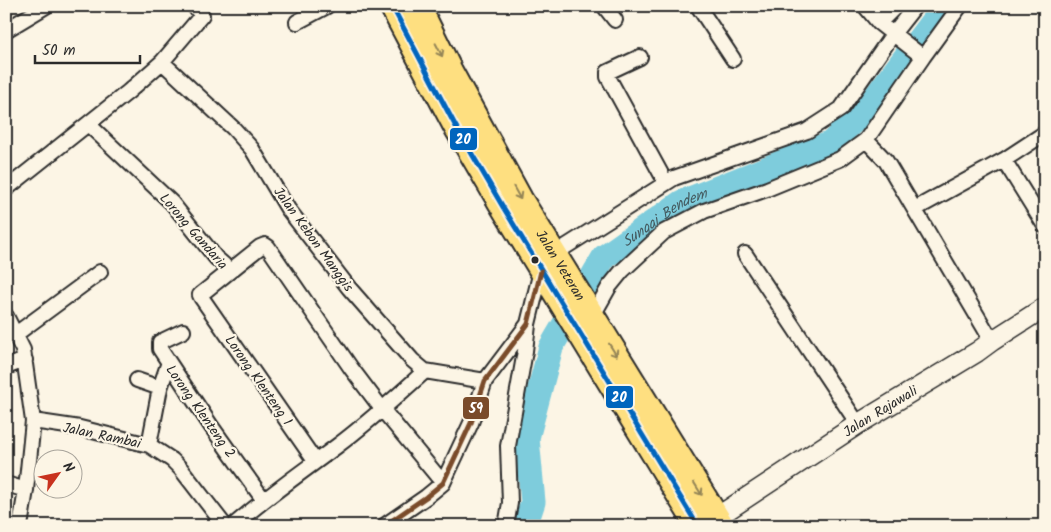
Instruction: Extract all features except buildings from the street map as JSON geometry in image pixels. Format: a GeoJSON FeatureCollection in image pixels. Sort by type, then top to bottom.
{"type":"FeatureCollection","features":[{"type":"Feature","properties":{"kind":"highway","name":"Jalan Veteran"},"geometry":{"type":"LineString","coordinates":[[392,6],[455,125],[585,318],[711,522]]}},
{"type":"Feature","properties":{"kind":"highway","name":"Jalan Veteran"},"geometry":{"type":"LineString","coordinates":[[424,9],[450,70],[508,177],[551,268]]}},
{"type":"Feature","properties":{"kind":"street"},"geometry":{"type":"LineString","coordinates":[[6,30],[46,6]]}},
{"type":"Feature","properties":{"kind":"street"},"geometry":{"type":"LineString","coordinates":[[297,22],[326,6]]}},
{"type":"Feature","properties":{"kind":"street"},"geometry":{"type":"LineString","coordinates":[[604,6],[615,20]]}},
{"type":"Feature","properties":{"kind":"street"},"geometry":{"type":"LineString","coordinates":[[698,6],[732,59]]}},
{"type":"Feature","properties":{"kind":"street"},"geometry":{"type":"LineString","coordinates":[[865,6],[880,23],[920,55]]}},
{"type":"Feature","properties":{"kind":"street"},"geometry":{"type":"LineString","coordinates":[[880,23],[896,6]]}},
{"type":"Feature","properties":{"kind":"street"},"geometry":{"type":"LineString","coordinates":[[384,526],[443,483],[471,423],[485,381],[528,324],[551,268],[674,178],[807,131],[841,109],[914,6]]}},
{"type":"Feature","properties":{"kind":"street"},"geometry":{"type":"LineString","coordinates":[[585,318],[622,270],[664,232],[704,212],[840,159],[866,140],[920,55],[960,6]]}},
{"type":"Feature","properties":{"kind":"street"},"geometry":{"type":"LineString","coordinates":[[6,189],[162,62],[198,11]]}},
{"type":"Feature","properties":{"kind":"street"},"geometry":{"type":"LineString","coordinates":[[640,57],[608,72],[608,77],[666,183]]}},
{"type":"Feature","properties":{"kind":"street","name":"Jalan Kebon Manggis"},"geometry":{"type":"LineString","coordinates":[[162,62],[234,129],[252,149],[288,209],[349,288],[395,342],[425,371]]}},
{"type":"Feature","properties":{"kind":"street","name":"Lorong Gandaria"},"geometry":{"type":"LineString","coordinates":[[88,124],[172,203],[216,258],[224,265],[227,272],[260,246],[265,245],[268,247],[382,410],[443,483]]}},
{"type":"Feature","properties":{"kind":"street"},"geometry":{"type":"LineString","coordinates":[[915,209],[1004,160],[1045,132]]}},
{"type":"Feature","properties":{"kind":"street"},"geometry":{"type":"LineString","coordinates":[[866,140],[884,158],[992,340]]}},
{"type":"Feature","properties":{"kind":"street"},"geometry":{"type":"LineString","coordinates":[[1004,160],[1045,226]]}},
{"type":"Feature","properties":{"kind":"street"},"geometry":{"type":"LineString","coordinates":[[745,254],[858,424]]}},
{"type":"Feature","properties":{"kind":"street"},"geometry":{"type":"LineString","coordinates":[[16,334],[100,272]]}},
{"type":"Feature","properties":{"kind":"street","name":"Lorong Klenteng 1"},"geometry":{"type":"LineString","coordinates":[[227,272],[200,295],[315,461]]}},
{"type":"Feature","properties":{"kind":"street","name":"Jalan Rajawali"},"geometry":{"type":"LineString","coordinates":[[711,522],[858,424],[977,352],[992,340],[1045,307]]}},
{"type":"Feature","properties":{"kind":"street"},"geometry":{"type":"LineString","coordinates":[[6,316],[23,350],[33,421],[26,490],[20,526]]}},
{"type":"Feature","properties":{"kind":"street"},"geometry":{"type":"LineString","coordinates":[[506,526],[510,503],[508,446],[528,324]]}},
{"type":"Feature","properties":{"kind":"street","name":"Lorong Klenteng 2"},"geometry":{"type":"LineString","coordinates":[[182,331],[160,342],[160,349],[168,365],[263,499]]}},
{"type":"Feature","properties":{"kind":"street"},"geometry":{"type":"LineString","coordinates":[[6,367],[25,360]]}},
{"type":"Feature","properties":{"kind":"street"},"geometry":{"type":"LineString","coordinates":[[149,445],[160,388],[168,365]]}},
{"type":"Feature","properties":{"kind":"street"},"geometry":{"type":"LineString","coordinates":[[233,526],[263,499],[337,446],[382,410],[425,371],[485,381]]}},
{"type":"Feature","properties":{"kind":"street"},"geometry":{"type":"LineString","coordinates":[[136,380],[160,388]]}},
{"type":"Feature","properties":{"kind":"street","name":"Jalan Rambai"},"geometry":{"type":"LineString","coordinates":[[33,421],[80,428],[149,445],[172,460],[181,469],[226,526]]}},
{"type":"Feature","properties":{"kind":"street"},"geometry":{"type":"LineString","coordinates":[[6,484],[26,490]]}},
{"type":"Feature","properties":{"kind":"waterway","name":"Sungai Bendem"},"geometry":{"type":"LineString","coordinates":[[525,526],[533,502],[527,438],[551,347],[604,257],[682,202],[831,143],[867,108],[944,6]]}},
{"type":"Feature","properties":{"kind":"transit line","name":"20"},"geometry":{"type":"LineString","coordinates":[[392,6],[455,125],[503,207],[698,526]]}},
{"type":"Feature","properties":{"kind":"transit line","name":"59"},"geometry":{"type":"LineString","coordinates":[[384,526],[443,483],[471,423],[485,381],[528,324],[541,271]]}}]}
